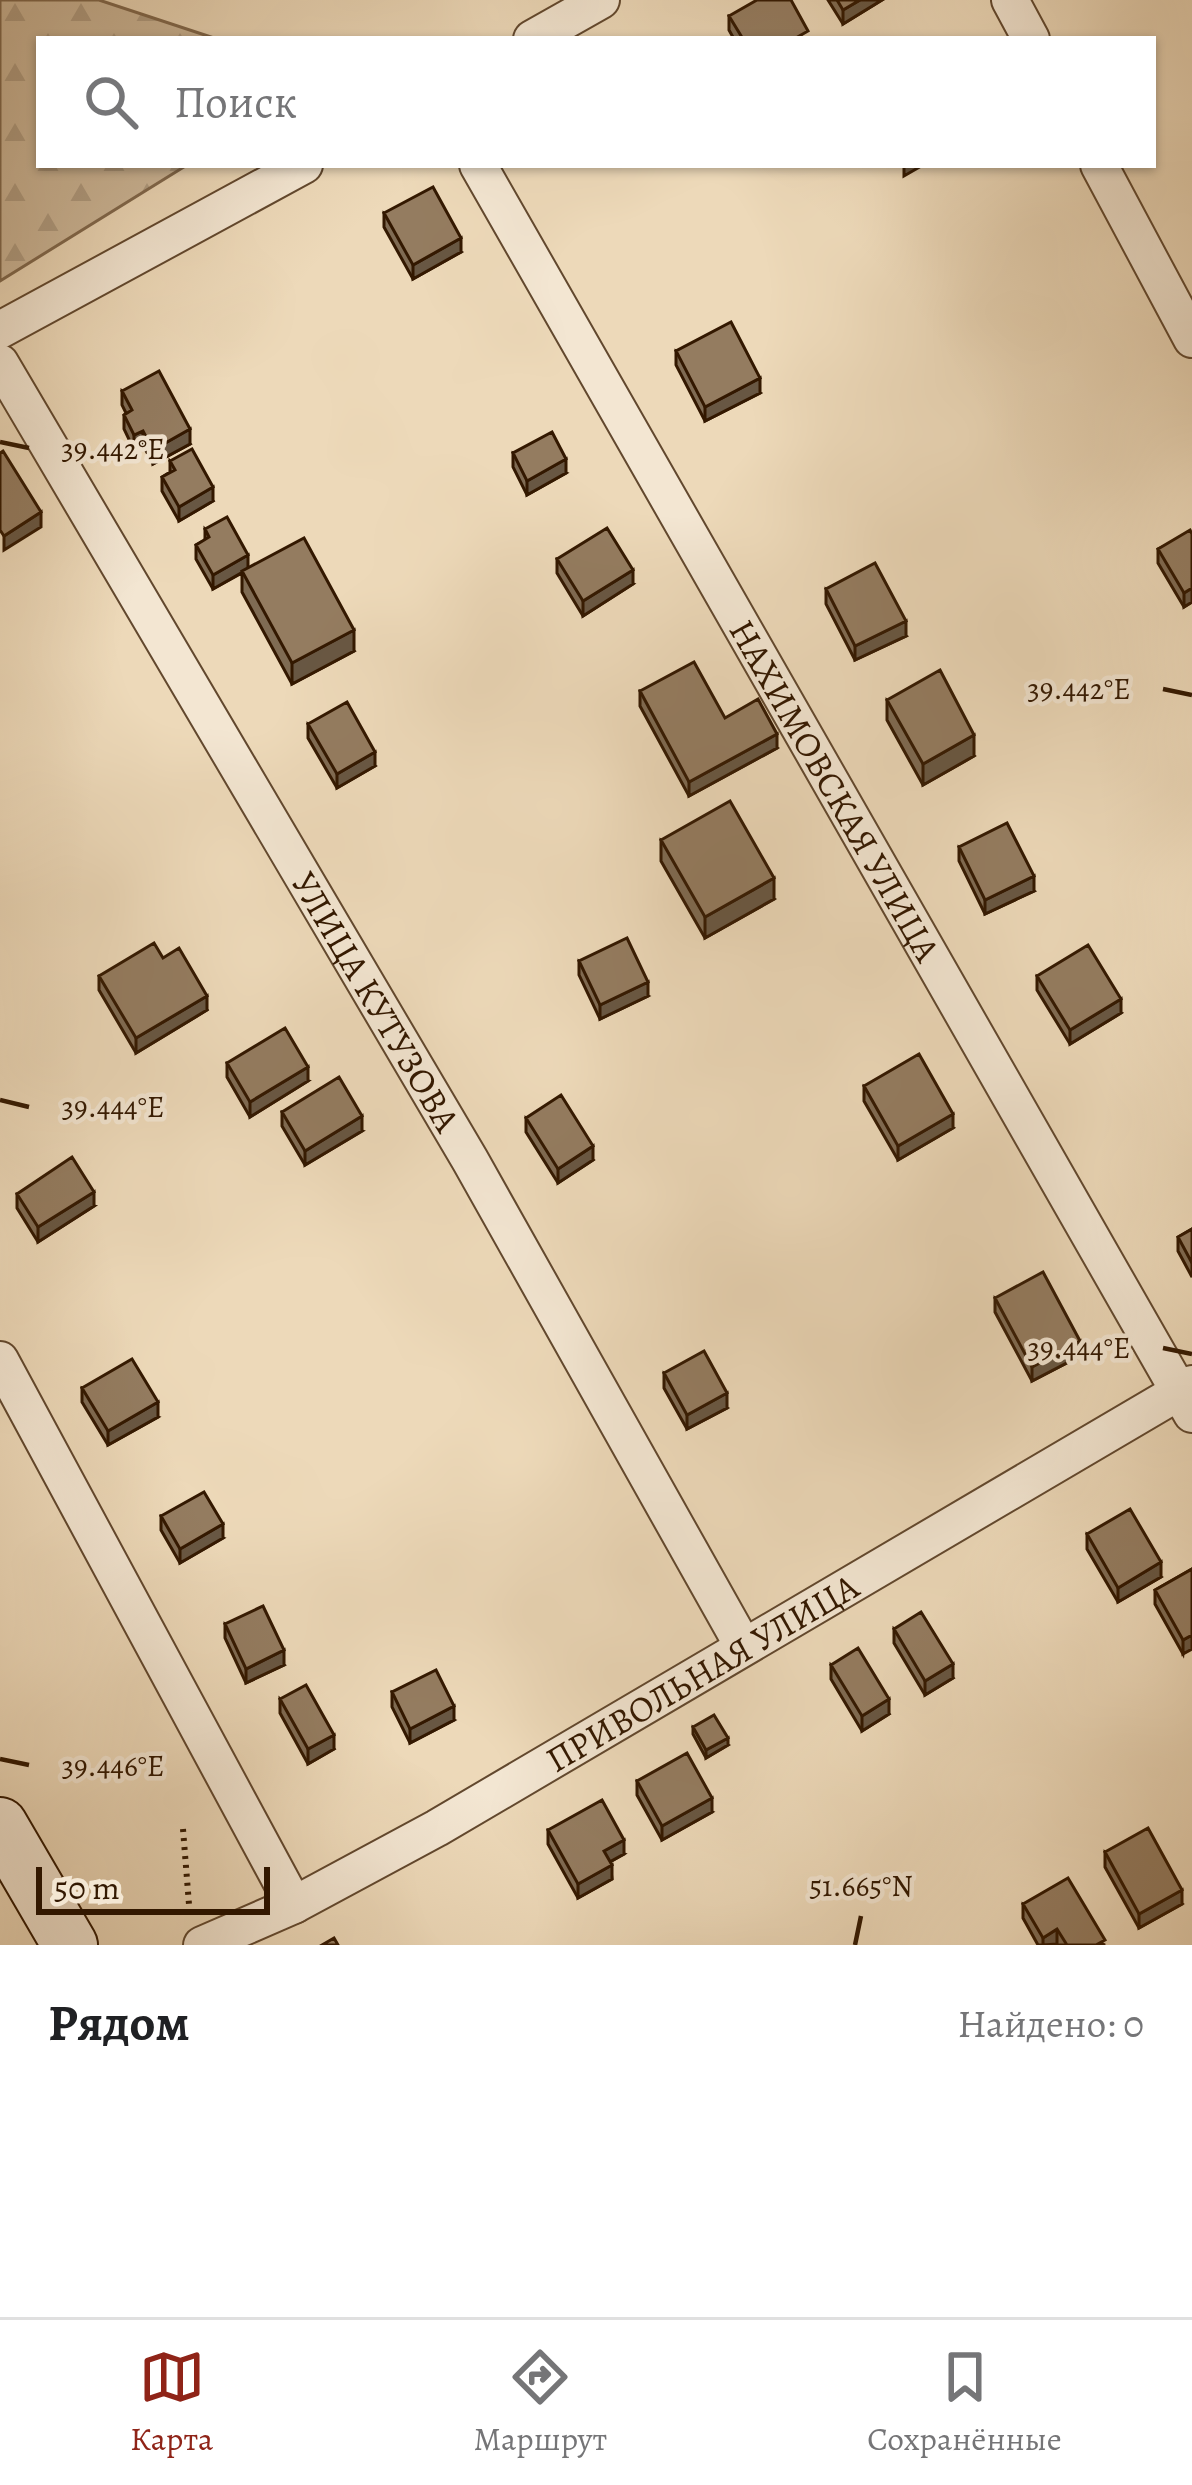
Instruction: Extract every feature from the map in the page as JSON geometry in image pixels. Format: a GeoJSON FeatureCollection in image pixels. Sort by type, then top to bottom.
{"type":"FeatureCollection","features":[{"type":"Feature","properties":{"kind":"main road"},"geometry":{"type":"LineString","coordinates":[[0,1825],[70,1945]]}},
{"type":"Feature","properties":{"kind":"street"},"geometry":{"type":"LineString","coordinates":[[537,36],[601,0]]}},
{"type":"Feature","properties":{"kind":"street"},"geometry":{"type":"LineString","coordinates":[[1010,0],[1029,36]]}},
{"type":"Feature","properties":{"kind":"street"},"geometry":{"type":"LineString","coordinates":[[0,330],[298,168]]}},
{"type":"Feature","properties":{"kind":"street","name":"НАХИМОВСКАЯ УЛИЦА"},"geometry":{"type":"LineString","coordinates":[[480,168],[1188,1396]]}},
{"type":"Feature","properties":{"kind":"street"},"geometry":{"type":"LineString","coordinates":[[1101,168],[1192,340]]}},
{"type":"Feature","properties":{"kind":"street","name":"УЛИЦА КУТУЗОВА"},"geometry":{"type":"LineString","coordinates":[[0,363],[470,1160],[742,1644]]}},
{"type":"Feature","properties":{"kind":"street"},"geometry":{"type":"LineString","coordinates":[[0,1360],[294,1906]]}},
{"type":"Feature","properties":{"kind":"street","name":"ПРИВОЛЬНАЯ УЛИЦА"},"geometry":{"type":"LineString","coordinates":[[196,1933],[294,1906],[437,1828],[742,1644],[1188,1396]]}},
{"type":"Feature","properties":{"kind":"path"},"geometry":{"type":"LineString","coordinates":[[183,1829],[196,1933]]}},
{"type":"Feature","properties":{"kind":"green space"},"geometry":{"type":"Polygon","coordinates":[[[0,0],[99,0],[208,36],[36,36],[36,168],[182,168],[0,281],[0,0]]]}},
{"type":"Feature","properties":{"kind":"building"},"geometry":{"type":"Polygon","coordinates":[[[757,0],[791,0],[808,31],[799,36],[741,36],[729,16],[757,0]]]}},
{"type":"Feature","properties":{"kind":"building"},"geometry":{"type":"Polygon","coordinates":[[[837,0],[860,0],[843,10],[837,0]]]}},
{"type":"Feature","properties":{"kind":"building"},"geometry":{"type":"Polygon","coordinates":[[[433,187],[461,238],[413,265],[384,213],[433,187]]]}},
{"type":"Feature","properties":{"kind":"building"},"geometry":{"type":"Polygon","coordinates":[[[731,322],[760,378],[705,407],[676,351],[731,322]]]}},
{"type":"Feature","properties":{"kind":"building"},"geometry":{"type":"Polygon","coordinates":[[[159,371],[190,429],[153,450],[143,431],[134,435],[124,415],[132,410],[122,391],[159,371]]]}},
{"type":"Feature","properties":{"kind":"building"},"geometry":{"type":"Polygon","coordinates":[[[552,432],[566,459],[527,481],[513,453],[552,432]]]}},
{"type":"Feature","properties":{"kind":"building"},"geometry":{"type":"Polygon","coordinates":[[[192,449],[213,487],[179,507],[162,477],[175,470],[170,461],[192,449]]]}},
{"type":"Feature","properties":{"kind":"building"},"geometry":{"type":"Polygon","coordinates":[[[3,451],[41,512],[4,536],[0,530],[3,451]]]}},
{"type":"Feature","properties":{"kind":"building"},"geometry":{"type":"Polygon","coordinates":[[[227,517],[248,555],[213,575],[196,545],[209,537],[205,529],[227,517]]]}},
{"type":"Feature","properties":{"kind":"building"},"geometry":{"type":"Polygon","coordinates":[[[607,528],[633,570],[583,601],[557,559],[607,528]]]}},
{"type":"Feature","properties":{"kind":"building"},"geometry":{"type":"Polygon","coordinates":[[[1190,530],[1192,588],[1184,593],[1158,549],[1190,530]]]}},
{"type":"Feature","properties":{"kind":"building"},"geometry":{"type":"Polygon","coordinates":[[[304,538],[354,630],[292,663],[242,571],[304,538]]]}},
{"type":"Feature","properties":{"kind":"building"},"geometry":{"type":"Polygon","coordinates":[[[875,563],[906,621],[855,646],[826,589],[875,563]]]}},
{"type":"Feature","properties":{"kind":"building"},"geometry":{"type":"Polygon","coordinates":[[[694,662],[725,718],[758,699],[777,734],[689,782],[640,691],[694,662]]]}},
{"type":"Feature","properties":{"kind":"building"},"geometry":{"type":"Polygon","coordinates":[[[940,670],[974,735],[923,764],[887,700],[940,670]]]}},
{"type":"Feature","properties":{"kind":"building"},"geometry":{"type":"Polygon","coordinates":[[[347,702],[375,752],[337,774],[308,724],[347,702]]]}},
{"type":"Feature","properties":{"kind":"building"},"geometry":{"type":"Polygon","coordinates":[[[730,801],[774,878],[705,917],[661,840],[730,801]]]}},
{"type":"Feature","properties":{"kind":"building"},"geometry":{"type":"Polygon","coordinates":[[[1007,823],[1034,876],[985,900],[959,847],[1007,823]]]}},
{"type":"Feature","properties":{"kind":"building"},"geometry":{"type":"Polygon","coordinates":[[[627,938],[648,982],[600,1005],[579,961],[627,938]]]}},
{"type":"Feature","properties":{"kind":"building"},"geometry":{"type":"Polygon","coordinates":[[[154,943],[163,958],[179,948],[207,996],[136,1038],[99,976],[154,943]]]}},
{"type":"Feature","properties":{"kind":"building"},"geometry":{"type":"Polygon","coordinates":[[[1088,945],[1121,999],[1070,1030],[1037,976],[1088,945]]]}},
{"type":"Feature","properties":{"kind":"building"},"geometry":{"type":"Polygon","coordinates":[[[285,1028],[308,1067],[250,1102],[227,1063],[285,1028]]]}},
{"type":"Feature","properties":{"kind":"building"},"geometry":{"type":"Polygon","coordinates":[[[919,1054],[953,1114],[898,1146],[864,1086],[919,1054]]]}},
{"type":"Feature","properties":{"kind":"building"},"geometry":{"type":"Polygon","coordinates":[[[339,1077],[362,1116],[305,1151],[282,1112],[339,1077]]]}},
{"type":"Feature","properties":{"kind":"building"},"geometry":{"type":"Polygon","coordinates":[[[561,1095],[593,1146],[558,1169],[526,1118],[561,1095]]]}},
{"type":"Feature","properties":{"kind":"building"},"geometry":{"type":"Polygon","coordinates":[[[72,1157],[94,1192],[38,1227],[17,1194],[72,1157]]]}},
{"type":"Feature","properties":{"kind":"building"},"geometry":{"type":"Polygon","coordinates":[[[1192,1229],[1192,1263],[1178,1237],[1192,1229]]]}},
{"type":"Feature","properties":{"kind":"building"},"geometry":{"type":"Polygon","coordinates":[[[1043,1272],[1080,1341],[1032,1367],[995,1298],[1043,1272]]]}},
{"type":"Feature","properties":{"kind":"building"},"geometry":{"type":"Polygon","coordinates":[[[704,1351],[727,1393],[687,1415],[664,1373],[704,1351]]]}},
{"type":"Feature","properties":{"kind":"building"},"geometry":{"type":"Polygon","coordinates":[[[132,1359],[158,1402],[108,1431],[82,1388],[132,1359]]]}},
{"type":"Feature","properties":{"kind":"building"},"geometry":{"type":"Polygon","coordinates":[[[204,1492],[223,1524],[180,1549],[161,1516],[204,1492]]]}},
{"type":"Feature","properties":{"kind":"building"},"geometry":{"type":"Polygon","coordinates":[[[1130,1509],[1161,1562],[1118,1588],[1087,1534],[1130,1509]]]}},
{"type":"Feature","properties":{"kind":"building"},"geometry":{"type":"Polygon","coordinates":[[[1192,1569],[1192,1635],[1183,1640],[1155,1590],[1192,1569]]]}},
{"type":"Feature","properties":{"kind":"building"},"geometry":{"type":"Polygon","coordinates":[[[263,1606],[284,1650],[246,1669],[225,1624],[263,1606]]]}},
{"type":"Feature","properties":{"kind":"building"},"geometry":{"type":"Polygon","coordinates":[[[921,1612],[953,1664],[925,1681],[894,1629],[921,1612]]]}},
{"type":"Feature","properties":{"kind":"building"},"geometry":{"type":"Polygon","coordinates":[[[858,1648],[889,1699],[862,1716],[831,1665],[858,1648]]]}},
{"type":"Feature","properties":{"kind":"building"},"geometry":{"type":"Polygon","coordinates":[[[436,1670],[454,1706],[410,1729],[392,1692],[436,1670]]]}},
{"type":"Feature","properties":{"kind":"building"},"geometry":{"type":"Polygon","coordinates":[[[306,1685],[334,1735],[308,1749],[280,1699],[306,1685]]]}},
{"type":"Feature","properties":{"kind":"building"},"geometry":{"type":"Polygon","coordinates":[[[714,1715],[728,1738],[706,1750],[693,1727],[714,1715]]]}},
{"type":"Feature","properties":{"kind":"building"},"geometry":{"type":"Polygon","coordinates":[[[687,1753],[712,1798],[662,1826],[637,1781],[687,1753]]]}},
{"type":"Feature","properties":{"kind":"building"},"geometry":{"type":"Polygon","coordinates":[[[602,1800],[624,1840],[604,1851],[612,1865],[578,1884],[548,1830],[602,1800]]]}},
{"type":"Feature","properties":{"kind":"building"},"geometry":{"type":"Polygon","coordinates":[[[1148,1828],[1182,1890],[1139,1914],[1105,1852],[1148,1828]]]}},
{"type":"Feature","properties":{"kind":"building"},"geometry":{"type":"Polygon","coordinates":[[[1068,1878],[1105,1940],[1096,1945],[1067,1945],[1057,1929],[1043,1938],[1023,1904],[1068,1878]]]}}]}
